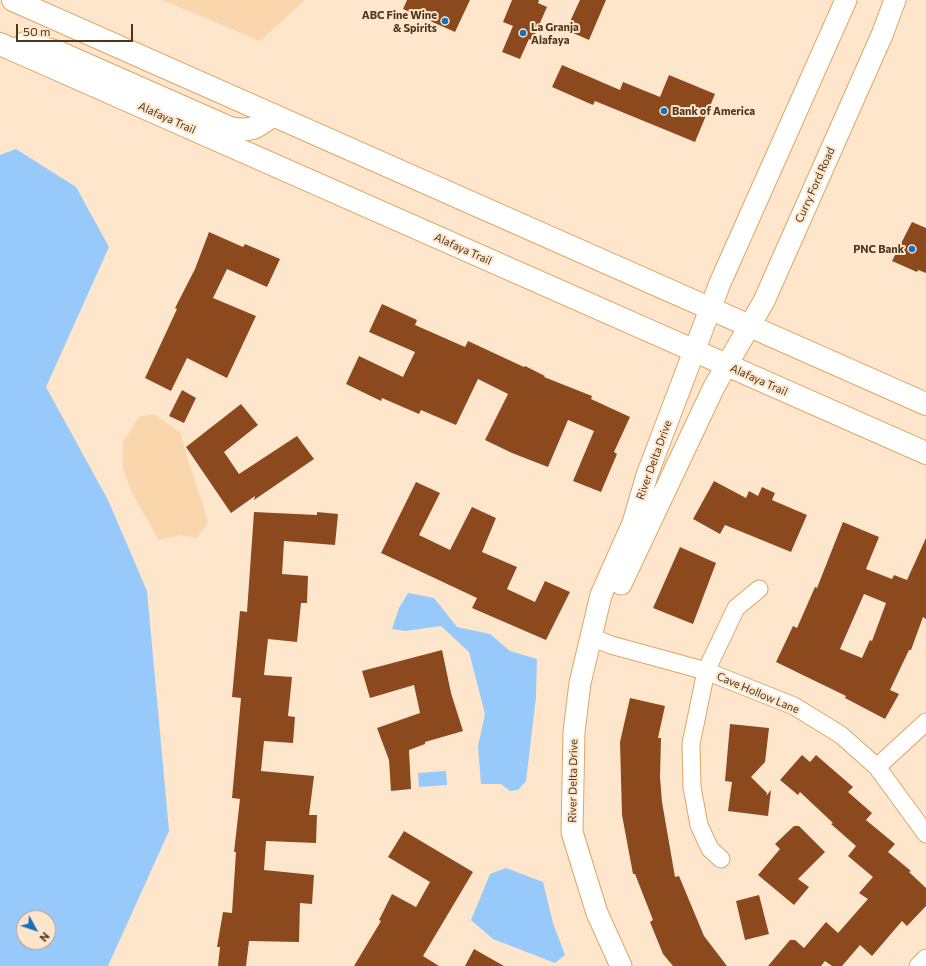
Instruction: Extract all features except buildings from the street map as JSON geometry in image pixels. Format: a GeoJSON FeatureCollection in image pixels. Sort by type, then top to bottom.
{"type":"FeatureCollection","features":[{"type":"Feature","properties":{"kind":"main road"},"geometry":{"type":"LineString","coordinates":[[13,0],[926,404]]}},
{"type":"Feature","properties":{"kind":"main road"},"geometry":{"type":"LineString","coordinates":[[0,37],[58,52],[230,128],[245,131],[257,127],[273,115]]}},
{"type":"Feature","properties":{"kind":"main road","name":"Alafaya Trail"},"geometry":{"type":"LineString","coordinates":[[0,44],[694,352],[926,453]]}},
{"type":"Feature","properties":{"kind":"street"},"geometry":{"type":"LineString","coordinates":[[694,352],[720,283],[846,0]]}},
{"type":"Feature","properties":{"kind":"street","name":"Curry Ford Road"},"geometry":{"type":"LineString","coordinates":[[726,366],[771,287],[882,35],[895,0]]}},
{"type":"Feature","properties":{"kind":"street","name":"River Delta Drive"},"geometry":{"type":"LineString","coordinates":[[621,966],[597,913],[572,832],[574,732],[580,683],[601,595],[633,523],[647,475],[694,352]]}},
{"type":"Feature","properties":{"kind":"street","name":"River Delta Drive"},"geometry":{"type":"LineString","coordinates":[[591,637],[613,601],[714,387],[726,366]]}},
{"type":"Feature","properties":{"kind":"street"},"geometry":{"type":"LineString","coordinates":[[721,859],[710,849],[703,837],[695,809],[692,787],[691,744],[706,671],[736,608],[760,589]]}},
{"type":"Feature","properties":{"kind":"street","name":"Cave Hollow Lane"},"geometry":{"type":"LineString","coordinates":[[591,637],[611,645],[706,671],[794,706],[841,735],[877,766],[926,834]]}},
{"type":"Feature","properties":{"kind":"street"},"geometry":{"type":"LineString","coordinates":[[877,766],[926,722]]}},
{"type":"Feature","properties":{"kind":"street"},"geometry":{"type":"LineString","coordinates":[[918,966],[926,958]]}},
{"type":"Feature","properties":{"kind":"shaded area"},"geometry":{"type":"Polygon","coordinates":[[[162,0],[305,0],[260,41],[162,0]]]}},
{"type":"Feature","properties":{"kind":"shaded area"},"geometry":{"type":"Polygon","coordinates":[[[154,414],[181,433],[208,522],[197,538],[181,535],[159,540],[132,493],[123,469],[123,442],[139,417],[154,414]]]}},
{"type":"Feature","properties":{"kind":"water"},"geometry":{"type":"Polygon","coordinates":[[[16,149],[76,187],[109,247],[46,387],[108,500],[147,591],[169,831],[108,966],[0,966],[0,155],[16,149]]]}},
{"type":"Feature","properties":{"kind":"water"},"geometry":{"type":"Polygon","coordinates":[[[408,593],[434,598],[457,627],[490,634],[510,651],[537,659],[536,697],[526,781],[518,790],[510,791],[501,784],[481,784],[478,746],[485,714],[469,652],[441,626],[405,631],[392,629],[399,608],[408,593]]]}},
{"type":"Feature","properties":{"kind":"water"},"geometry":{"type":"Polygon","coordinates":[[[446,771],[447,785],[419,787],[418,773],[446,771]]]}},
{"type":"Feature","properties":{"kind":"water"},"geometry":{"type":"Polygon","coordinates":[[[506,868],[543,882],[553,923],[565,955],[555,963],[493,939],[471,920],[490,874],[506,868]]]}},
{"type":"Feature","properties":{"kind":"place","name":"ABC Fine Wine & Spirits"},"geometry":{"type":"Point","coordinates":[445,21]}},
{"type":"Feature","properties":{"kind":"place","name":"La Granja Alafaya"},"geometry":{"type":"Point","coordinates":[523,33]}},
{"type":"Feature","properties":{"kind":"place","name":"Bank of America"},"geometry":{"type":"Point","coordinates":[664,111]}},
{"type":"Feature","properties":{"kind":"place","name":"PNC Bank"},"geometry":{"type":"Point","coordinates":[912,249]}}]}
